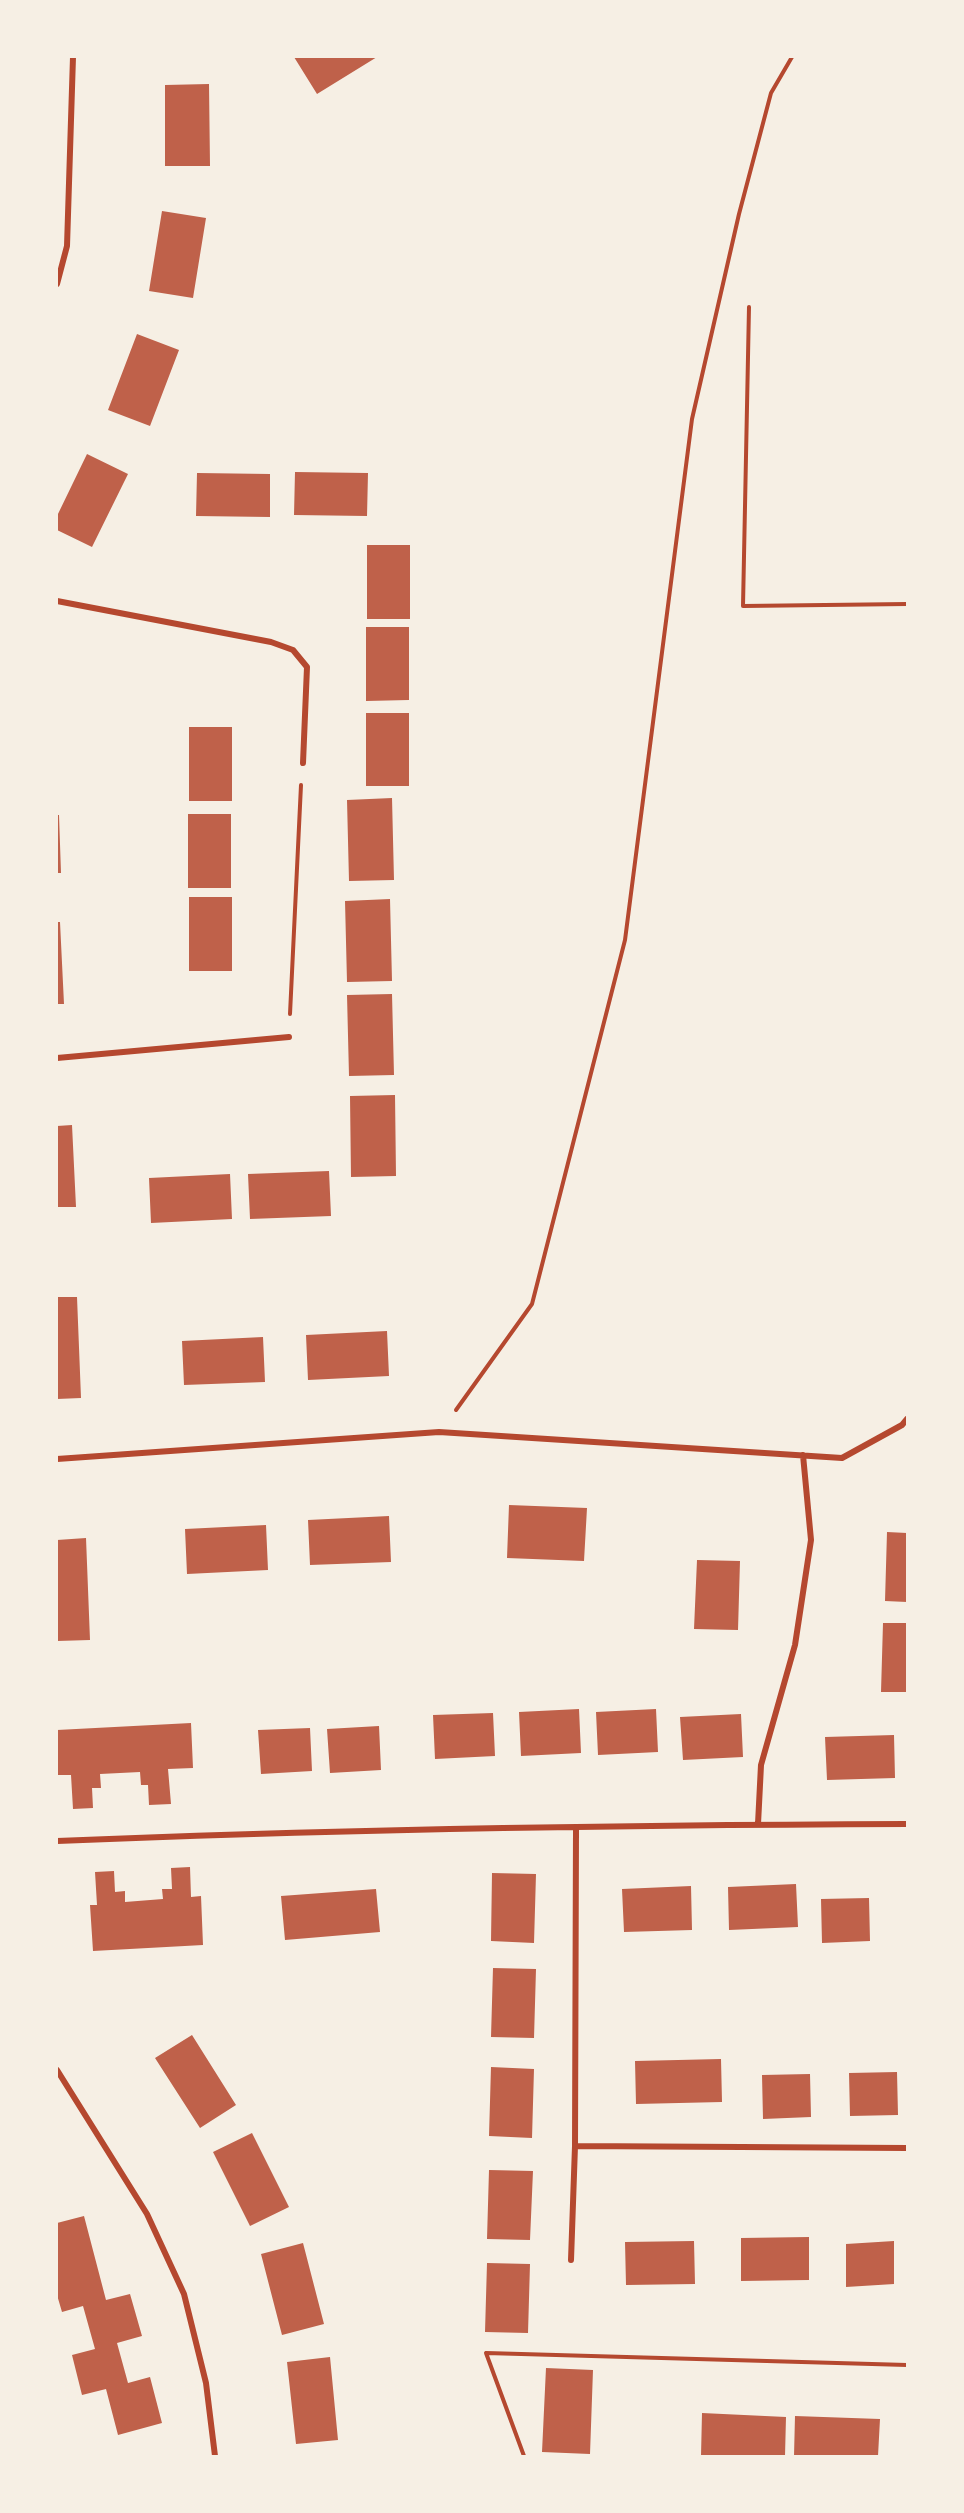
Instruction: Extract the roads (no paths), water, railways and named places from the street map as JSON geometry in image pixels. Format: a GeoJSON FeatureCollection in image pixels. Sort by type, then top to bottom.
{"type":"FeatureCollection","features":[{"type":"Feature","properties":{"kind":"street"},"geometry":{"type":"LineString","coordinates":[[57,284],[67,246],[73,57]]}},
{"type":"Feature","properties":{"kind":"street"},"geometry":{"type":"LineString","coordinates":[[57,601],[271,642],[293,650],[307,667],[303,763]]}},
{"type":"Feature","properties":{"kind":"street"},"geometry":{"type":"LineString","coordinates":[[57,1058],[289,1037]]}},
{"type":"Feature","properties":{"kind":"street"},"geometry":{"type":"LineString","coordinates":[[57,1459],[439,1432],[842,1458],[902,1425],[907,1419]]}},
{"type":"Feature","properties":{"kind":"street"},"geometry":{"type":"LineString","coordinates":[[758,1824],[761,1765],[795,1645],[811,1540],[803,1455]]}},
{"type":"Feature","properties":{"kind":"street"},"geometry":{"type":"LineString","coordinates":[[57,1841],[200,1835],[758,1824],[907,1824]]}},
{"type":"Feature","properties":{"kind":"street"},"geometry":{"type":"LineString","coordinates":[[571,2260],[575,2146],[576,1828]]}},
{"type":"Feature","properties":{"kind":"street"},"geometry":{"type":"LineString","coordinates":[[57,2070],[147,2214],[184,2294],[206,2383],[215,2456]]}},
{"type":"Feature","properties":{"kind":"street"},"geometry":{"type":"LineString","coordinates":[[575,2146],[907,2148]]}}]}
